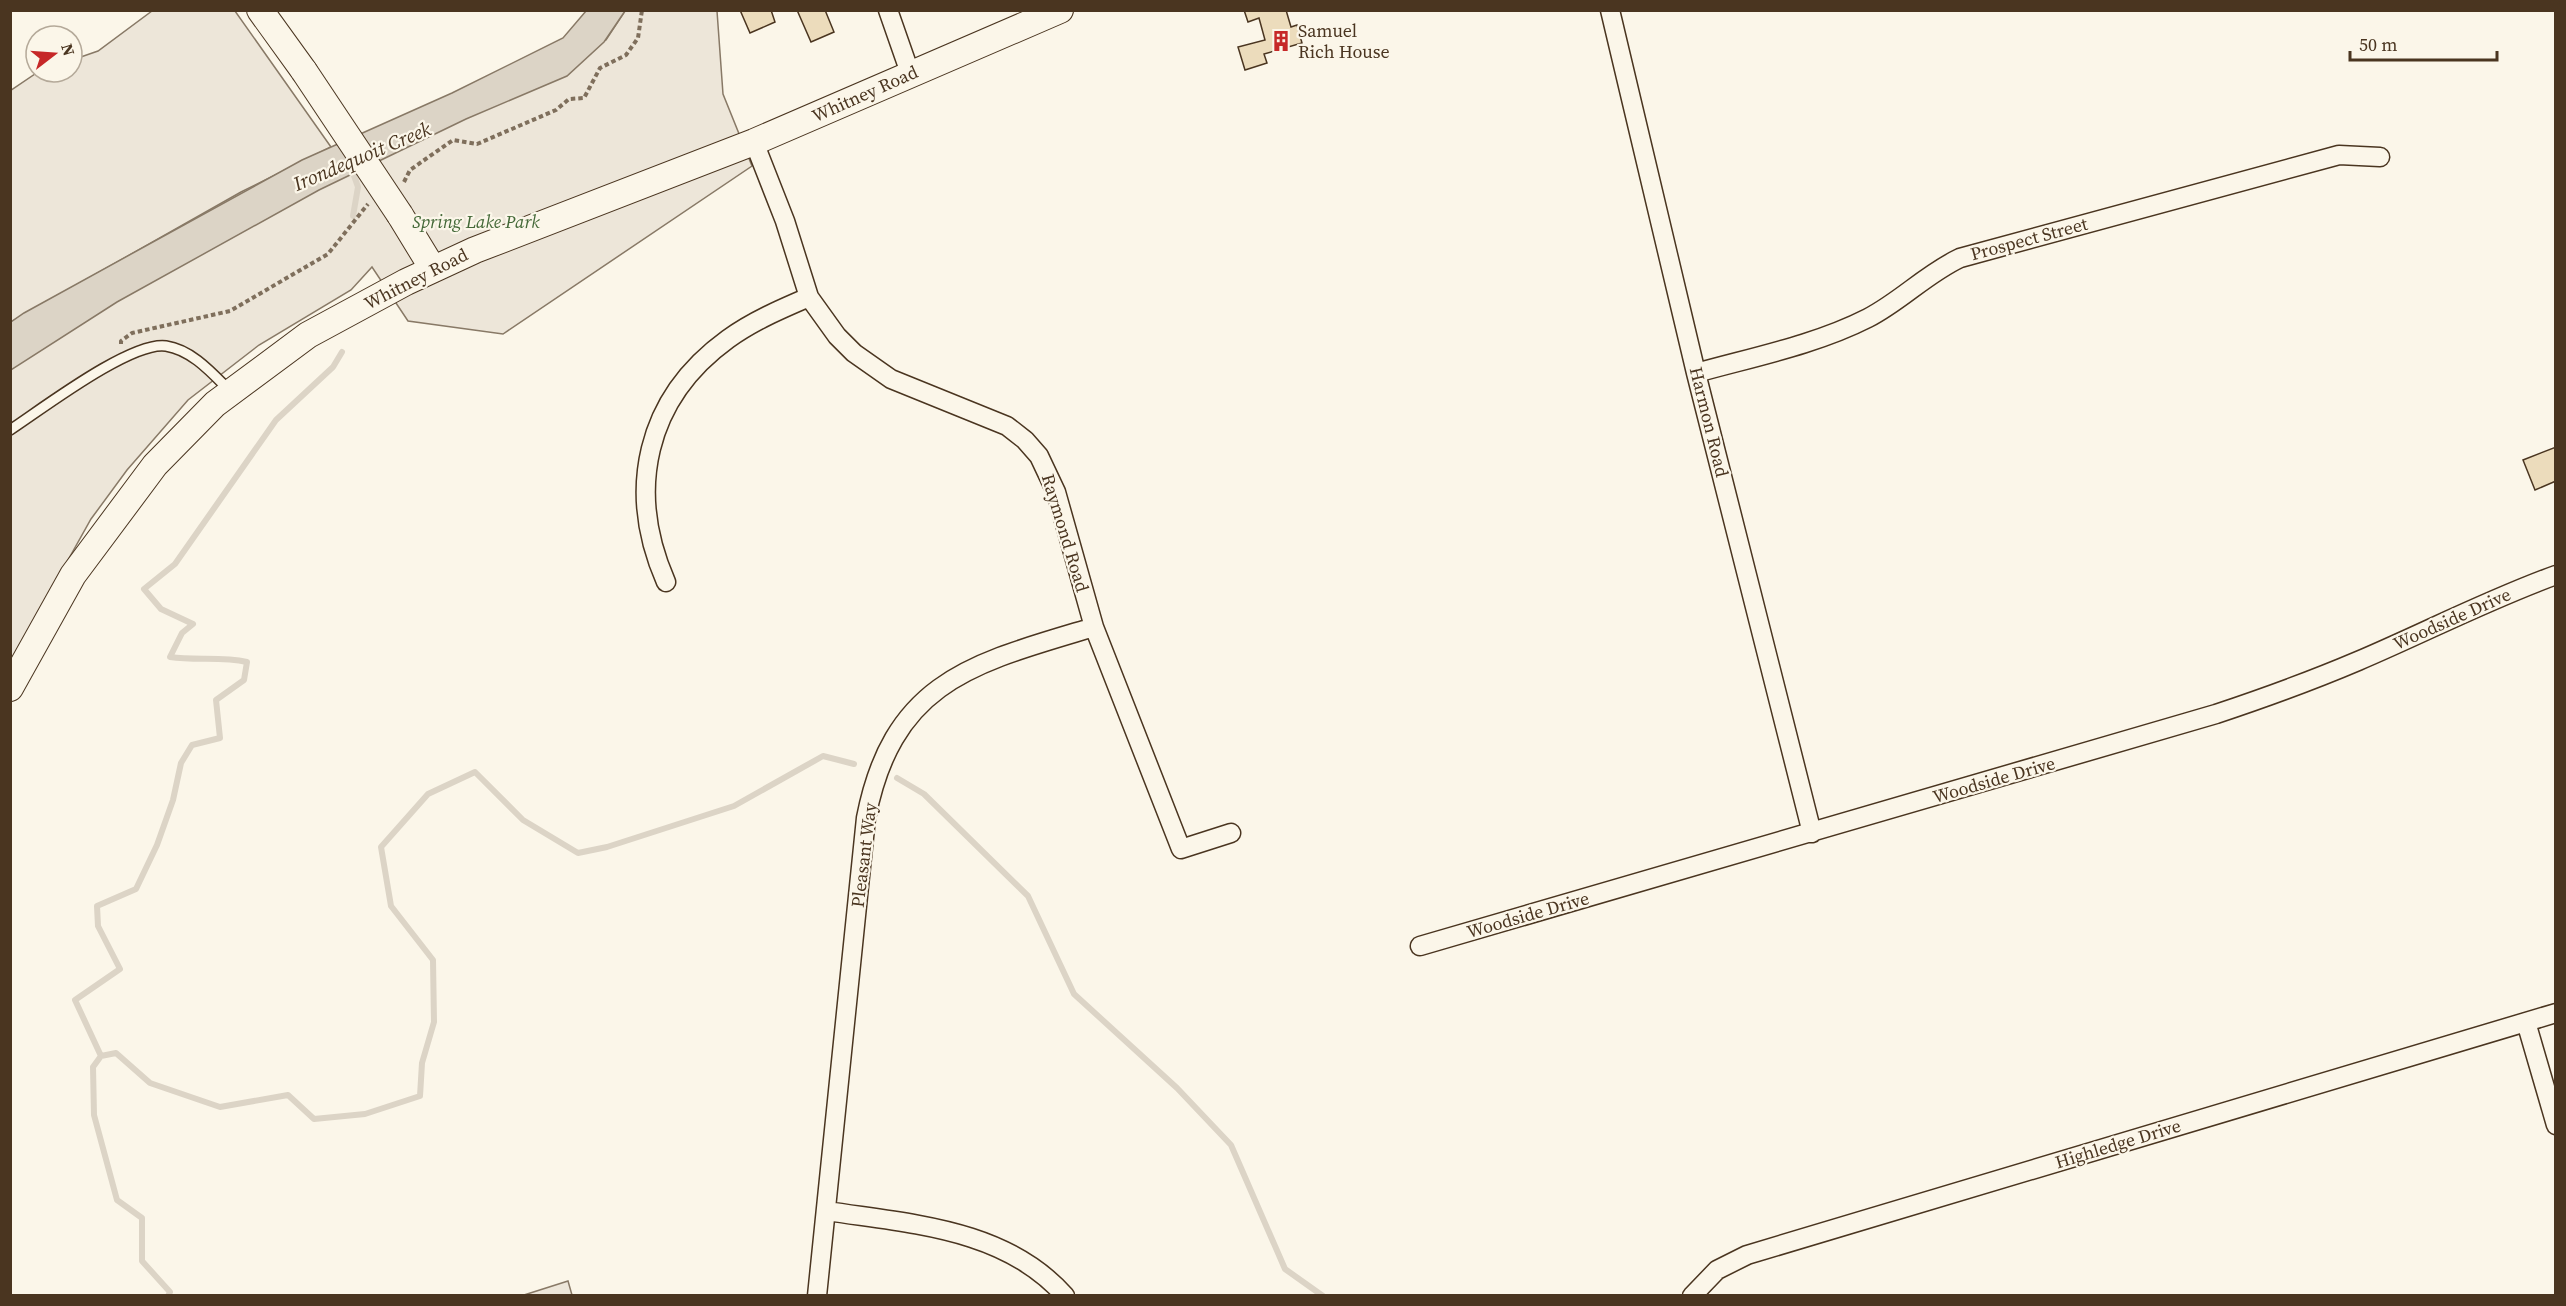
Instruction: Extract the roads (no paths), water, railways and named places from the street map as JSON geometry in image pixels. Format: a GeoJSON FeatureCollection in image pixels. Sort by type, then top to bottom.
{"type":"FeatureCollection","features":[{"type":"Feature","properties":{"kind":"main road"},"geometry":{"type":"LineString","coordinates":[[260,10],[304,71],[400,215],[433,269]]}},
{"type":"Feature","properties":{"kind":"main road","name":"Whitney Road"},"geometry":{"type":"LineString","coordinates":[[10,688],[73,575],[155,465],[215,404],[308,336],[433,269],[484,246],[754,142],[1060,10]]}},
{"type":"Feature","properties":{"kind":"street"},"geometry":{"type":"LineString","coordinates":[[888,10],[910,73]]}},
{"type":"Feature","properties":{"kind":"street","name":"Harmon Road"},"geometry":{"type":"LineString","coordinates":[[1610,10],[1696,373],[1812,833]]}},
{"type":"Feature","properties":{"kind":"street","name":"Raymond Road"},"geometry":{"type":"LineString","coordinates":[[754,142],[785,220],[809,297],[837,336],[872,367],[920,393],[990,417],[1007,426],[1025,440],[1044,464],[1056,492],[1094,627],[1181,849],[1231,833]]}},
{"type":"Feature","properties":{"kind":"street","name":"Prospect Street"},"geometry":{"type":"LineString","coordinates":[[1696,373],[1847,328],[1893,303],[1936,270],[1960,258],[2339,155],[2380,157]]}},
{"type":"Feature","properties":{"kind":"street"},"geometry":{"type":"LineString","coordinates":[[666,582],[650,539],[644,488],[653,440],[662,417],[674,395],[710,354],[750,325],[809,297]]}},
{"type":"Feature","properties":{"kind":"street","name":"Woodside Drive"},"geometry":{"type":"LineString","coordinates":[[1420,946],[2194,720],[2294,687],[2379,652],[2465,611],[2556,575]]}},
{"type":"Feature","properties":{"kind":"street","name":"Pleasant Way"},"geometry":{"type":"LineString","coordinates":[[818,1296],[866,818],[881,763],[895,736],[913,712],[954,676],[999,656],[1094,627]]}},
{"type":"Feature","properties":{"kind":"street","name":"Highledge Drive"},"geometry":{"type":"LineString","coordinates":[[1692,1296],[1717,1270],[1747,1255],[2556,1013]]}},
{"type":"Feature","properties":{"kind":"street"},"geometry":{"type":"LineString","coordinates":[[2526,1022],[2556,1125]]}},
{"type":"Feature","properties":{"kind":"street"},"geometry":{"type":"LineString","coordinates":[[827,1211],[934,1228],[981,1240],[1023,1260],[1065,1296]]}},
{"type":"Feature","properties":{"kind":"lane"},"geometry":{"type":"LineString","coordinates":[[10,430],[105,368],[137,351],[164,346],[183,351],[208,369],[231,392]]}},
{"type":"Feature","properties":{"kind":"water","name":"Irondequoit Creek"},"geometry":{"type":"Polygon","coordinates":[[[586,11],[625,11],[604,42],[567,76],[466,119],[319,190],[117,302],[11,370],[11,322],[24,313],[302,160],[452,93],[563,38],[586,11]]]}},
{"type":"Feature","properties":{"kind":"waterway","name":"Irondequoit Creek"},"geometry":{"type":"LineString","coordinates":[[351,167],[358,187],[353,216]]}},
{"type":"Feature","properties":{"kind":"waterway"},"geometry":{"type":"LineString","coordinates":[[168,1296],[170,1292],[142,1261],[142,1218],[117,1200],[94,1115],[93,1067],[101,1056],[75,1000],[120,969],[98,926],[97,906],[136,889],[157,845],[173,800],[181,763],[192,745],[220,738],[216,700],[244,680],[247,662],[170,657],[182,633],[193,624],[161,609],[144,589],[175,564],[276,420],[333,367],[342,352]]}},
{"type":"Feature","properties":{"kind":"waterway"},"geometry":{"type":"LineString","coordinates":[[101,1056],[116,1053],[150,1083],[220,1107],[288,1095],[314,1119],[365,1114],[420,1096],[422,1063],[434,1022],[433,960],[391,906],[381,847],[428,794],[475,772],[523,820],[578,853],[607,847],[734,806],[823,756],[854,764]]}},
{"type":"Feature","properties":{"kind":"waterway"},"geometry":{"type":"LineString","coordinates":[[897,778],[924,794],[1028,896],[1074,994],[1177,1088],[1231,1145],[1285,1269],[1323,1296]]}},
{"type":"Feature","properties":{"kind":"place","name":"Samuel Rich House"},"geometry":{"type":"Point","coordinates":[1281,41]}},
{"type":"Feature","properties":{"kind":"park label","name":"Spring Lake Park"},"geometry":{"type":"Point","coordinates":[476,222]}}]}
